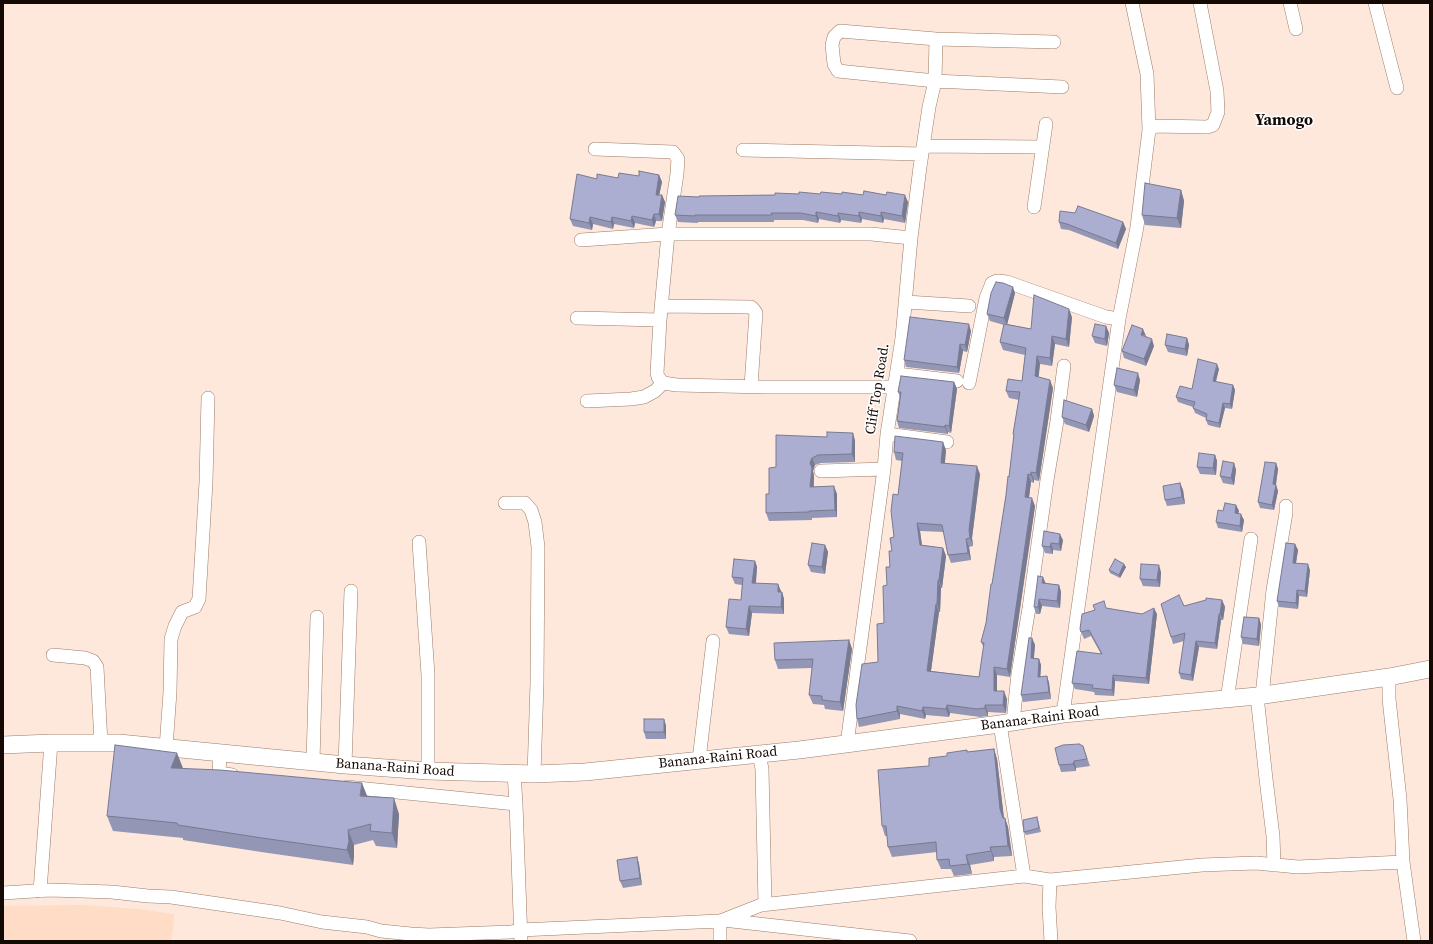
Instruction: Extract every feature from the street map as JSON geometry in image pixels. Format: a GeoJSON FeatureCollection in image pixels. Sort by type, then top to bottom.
{"type":"FeatureCollection","features":[{"type":"Feature","properties":{"kind":"main road","name":"Banana-Raini Road"},"geometry":{"type":"LineString","coordinates":[[3,745],[119,743],[345,765],[463,773],[534,774],[585,772],[847,744],[1007,723],[1063,714],[1227,700],[1389,677],[1430,669]]}},
{"type":"Feature","properties":{"kind":"street"},"geometry":{"type":"LineString","coordinates":[[1063,714],[1119,319],[1137,227],[1149,130],[1147,74],[1132,3]]}},
{"type":"Feature","properties":{"kind":"street"},"geometry":{"type":"LineString","coordinates":[[1149,130],[1155,126],[1207,127],[1213,125],[1216,119],[1218,112],[1217,91],[1200,3]]}},
{"type":"Feature","properties":{"kind":"street"},"geometry":{"type":"LineString","coordinates":[[1290,3],[1296,29]]}},
{"type":"Feature","properties":{"kind":"street"},"geometry":{"type":"LineString","coordinates":[[1375,3],[1397,88]]}},
{"type":"Feature","properties":{"kind":"street"},"geometry":{"type":"LineString","coordinates":[[1054,42],[936,39],[840,31],[834,38],[832,45],[834,64],[838,71],[935,81],[1062,87]]}},
{"type":"Feature","properties":{"kind":"street","name":"Cliff Top Road."},"geometry":{"type":"LineString","coordinates":[[847,744],[884,469],[887,434],[896,380],[906,302],[911,238],[929,107],[935,81],[936,39]]}},
{"type":"Feature","properties":{"kind":"street"},"geometry":{"type":"LineString","coordinates":[[1034,207],[1046,124]]}},
{"type":"Feature","properties":{"kind":"street"},"geometry":{"type":"LineString","coordinates":[[743,150],[923,150],[1042,147]]}},
{"type":"Feature","properties":{"kind":"street"},"geometry":{"type":"LineString","coordinates":[[595,149],[673,152],[678,159],[668,234],[660,320],[657,373],[658,377],[663,383],[677,385],[751,386],[896,380],[963,382],[988,290],[992,283],[997,281],[1007,282],[1106,317],[1119,319]]}},
{"type":"Feature","properties":{"kind":"street"},"geometry":{"type":"LineString","coordinates":[[581,240],[668,234],[871,234],[911,238]]}},
{"type":"Feature","properties":{"kind":"street"},"geometry":{"type":"LineString","coordinates":[[906,302],[969,306]]}},
{"type":"Feature","properties":{"kind":"street"},"geometry":{"type":"LineString","coordinates":[[662,306],[751,307],[756,313],[751,386]]}},
{"type":"Feature","properties":{"kind":"street"},"geometry":{"type":"LineString","coordinates":[[576,318],[660,320]]}},
{"type":"Feature","properties":{"kind":"street"},"geometry":{"type":"LineString","coordinates":[[1024,876],[1007,723],[1018,674],[1029,608],[1064,366]]}},
{"type":"Feature","properties":{"kind":"street"},"geometry":{"type":"LineString","coordinates":[[587,401],[644,397],[655,391],[663,383]]}},
{"type":"Feature","properties":{"kind":"street"},"geometry":{"type":"LineString","coordinates":[[166,748],[170,692],[171,639],[175,626],[182,612],[195,607],[199,599],[206,482],[208,398]]}},
{"type":"Feature","properties":{"kind":"street"},"geometry":{"type":"LineString","coordinates":[[887,434],[947,442]]}},
{"type":"Feature","properties":{"kind":"street"},"geometry":{"type":"LineString","coordinates":[[821,471],[884,469]]}},
{"type":"Feature","properties":{"kind":"street"},"geometry":{"type":"LineString","coordinates":[[505,503],[525,503],[531,510],[535,522],[538,547],[537,683],[534,774]]}},
{"type":"Feature","properties":{"kind":"street"},"geometry":{"type":"LineString","coordinates":[[1274,864],[1273,836],[1259,696],[1286,506]]}},
{"type":"Feature","properties":{"kind":"street"},"geometry":{"type":"LineString","coordinates":[[1227,700],[1251,539]]}},
{"type":"Feature","properties":{"kind":"street"},"geometry":{"type":"LineString","coordinates":[[419,542],[428,675],[428,770]]}},
{"type":"Feature","properties":{"kind":"street"},"geometry":{"type":"LineString","coordinates":[[345,765],[351,591]]}},
{"type":"Feature","properties":{"kind":"street"},"geometry":{"type":"LineString","coordinates":[[312,762],[317,617]]}},
{"type":"Feature","properties":{"kind":"street"},"geometry":{"type":"LineString","coordinates":[[699,760],[713,641]]}},
{"type":"Feature","properties":{"kind":"street"},"geometry":{"type":"LineString","coordinates":[[53,655],[85,658],[93,661],[97,667],[101,743]]}},
{"type":"Feature","properties":{"kind":"street"},"geometry":{"type":"LineString","coordinates":[[1389,677],[1389,699],[1400,799],[1403,862],[1414,941]]}},
{"type":"Feature","properties":{"kind":"street"},"geometry":{"type":"LineString","coordinates":[[40,891],[51,743]]}},
{"type":"Feature","properties":{"kind":"street"},"geometry":{"type":"LineString","coordinates":[[220,753],[219,773],[242,776]]}},
{"type":"Feature","properties":{"kind":"street"},"geometry":{"type":"LineString","coordinates":[[759,754],[762,769],[765,905]]}},
{"type":"Feature","properties":{"kind":"street"},"geometry":{"type":"LineString","coordinates":[[514,773],[521,935]]}},
{"type":"Feature","properties":{"kind":"street"},"geometry":{"type":"LineString","coordinates":[[335,786],[516,804]]}},
{"type":"Feature","properties":{"kind":"street"},"geometry":{"type":"LineString","coordinates":[[721,921],[755,907],[765,905],[1024,876],[1050,880],[1202,864],[1256,863],[1289,867],[1403,862]]}},
{"type":"Feature","properties":{"kind":"street"},"geometry":{"type":"LineString","coordinates":[[1050,880],[1049,907],[1051,941]]}},
{"type":"Feature","properties":{"kind":"street"},"geometry":{"type":"LineString","coordinates":[[3,893],[40,891],[112,892],[171,897],[266,911],[322,922],[367,927],[393,933],[436,935],[511,932],[521,935],[721,921],[910,941]]}},
{"type":"Feature","properties":{"kind":"street"},"geometry":{"type":"LineString","coordinates":[[720,941],[721,921]]}},
{"type":"Feature","properties":{"kind":"shaded area"},"geometry":{"type":"Polygon","coordinates":[[[82,905],[137,909],[174,914],[171,941],[3,941],[3,906],[82,905]]]}},
{"type":"Feature","properties":{"kind":"building"},"geometry":{"type":"Polygon","coordinates":[[[639,171],[659,175],[656,195],[662,195],[659,214],[654,214],[652,220],[632,216],[631,221],[612,217],[611,222],[590,217],[589,223],[570,219],[577,174],[597,179],[597,174],[618,178],[619,173],[639,176],[639,171]]]}},
{"type":"Feature","properties":{"kind":"building"},"geometry":{"type":"Polygon","coordinates":[[[1145,183],[1181,190],[1177,218],[1142,215],[1145,183]]]}},
{"type":"Feature","properties":{"kind":"building"},"geometry":{"type":"Polygon","coordinates":[[[864,191],[886,195],[887,192],[905,195],[902,216],[881,212],[881,216],[859,212],[859,216],[838,213],[838,216],[816,212],[816,216],[801,213],[771,213],[772,215],[675,215],[678,196],[699,197],[775,195],[775,193],[799,194],[799,192],[842,194],[842,192],[863,195],[864,191]]]}},
{"type":"Feature","properties":{"kind":"building"},"geometry":{"type":"Polygon","coordinates":[[[1078,206],[1123,222],[1116,243],[1059,222],[1060,211],[1075,213],[1078,206]]]}},
{"type":"Feature","properties":{"kind":"building"},"geometry":{"type":"Polygon","coordinates":[[[996,282],[1013,287],[1004,318],[987,314],[991,293],[996,282]]]}},
{"type":"Feature","properties":{"kind":"building"},"geometry":{"type":"Polygon","coordinates":[[[1034,295],[1069,309],[1066,339],[1052,336],[1050,358],[1037,356],[1035,376],[1050,380],[1036,473],[1031,472],[1031,475],[1028,474],[1025,497],[1032,498],[1007,669],[994,667],[994,691],[1004,691],[1003,705],[985,705],[985,708],[977,709],[947,705],[946,709],[923,707],[922,711],[897,706],[897,711],[857,719],[856,705],[862,664],[878,662],[877,624],[884,623],[883,586],[887,585],[886,567],[890,567],[889,551],[892,551],[890,538],[894,537],[891,511],[893,494],[898,495],[903,453],[894,452],[895,436],[943,442],[941,463],[977,466],[969,530],[970,538],[966,539],[968,553],[948,555],[942,525],[917,523],[920,545],[943,548],[938,580],[937,604],[927,671],[979,677],[984,643],[981,642],[986,623],[1008,476],[1009,477],[1013,434],[1020,392],[1006,391],[1008,379],[1022,381],[1026,348],[1000,342],[1004,324],[1031,329],[1034,295]]]}},
{"type":"Feature","properties":{"kind":"building"},"geometry":{"type":"Polygon","coordinates":[[[910,317],[969,324],[965,345],[960,344],[957,367],[904,360],[910,317]]]}},
{"type":"Feature","properties":{"kind":"building"},"geometry":{"type":"Polygon","coordinates":[[[1095,324],[1106,326],[1105,339],[1092,336],[1095,324]]]}},
{"type":"Feature","properties":{"kind":"building"},"geometry":{"type":"Polygon","coordinates":[[[1132,325],[1143,329],[1141,335],[1152,339],[1144,359],[1122,351],[1132,325]]]}},
{"type":"Feature","properties":{"kind":"building"},"geometry":{"type":"Polygon","coordinates":[[[1167,334],[1187,338],[1185,349],[1165,345],[1167,334]]]}},
{"type":"Feature","properties":{"kind":"building"},"geometry":{"type":"Polygon","coordinates":[[[1198,359],[1217,364],[1213,381],[1233,385],[1230,404],[1223,403],[1219,423],[1206,420],[1207,414],[1193,408],[1195,402],[1176,397],[1180,386],[1192,389],[1198,359]]]}},
{"type":"Feature","properties":{"kind":"building"},"geometry":{"type":"Polygon","coordinates":[[[1117,368],[1138,373],[1134,390],[1114,385],[1117,368]]]}},
{"type":"Feature","properties":{"kind":"building"},"geometry":{"type":"Polygon","coordinates":[[[901,376],[954,382],[949,426],[945,425],[945,427],[897,421],[901,392],[898,392],[901,376]]]}},
{"type":"Feature","properties":{"kind":"building"},"geometry":{"type":"Polygon","coordinates":[[[1064,400],[1092,409],[1086,425],[1062,417],[1064,400]]]}},
{"type":"Feature","properties":{"kind":"building"},"geometry":{"type":"Polygon","coordinates":[[[827,432],[853,433],[852,454],[818,455],[812,458],[810,463],[812,468],[810,487],[834,486],[835,510],[766,513],[766,494],[769,494],[769,468],[776,467],[776,435],[827,437],[827,432]]]}},
{"type":"Feature","properties":{"kind":"building"},"geometry":{"type":"Polygon","coordinates":[[[1199,453],[1215,455],[1213,468],[1197,467],[1199,453]]]}},
{"type":"Feature","properties":{"kind":"building"},"geometry":{"type":"Polygon","coordinates":[[[1223,461],[1234,463],[1231,478],[1220,476],[1223,461]]]}},
{"type":"Feature","properties":{"kind":"building"},"geometry":{"type":"Polygon","coordinates":[[[1265,462],[1276,463],[1273,484],[1276,485],[1272,505],[1258,502],[1265,462]]]}},
{"type":"Feature","properties":{"kind":"building"},"geometry":{"type":"Polygon","coordinates":[[[1180,483],[1182,497],[1165,500],[1163,486],[1180,483]]]}},
{"type":"Feature","properties":{"kind":"building"},"geometry":{"type":"Polygon","coordinates":[[[1225,503],[1236,505],[1235,513],[1241,514],[1240,526],[1216,522],[1218,510],[1223,511],[1225,503]]]}},
{"type":"Feature","properties":{"kind":"building"},"geometry":{"type":"Polygon","coordinates":[[[1044,531],[1060,534],[1059,544],[1051,543],[1050,547],[1042,546],[1044,531]]]}},
{"type":"Feature","properties":{"kind":"building"},"geometry":{"type":"Polygon","coordinates":[[[812,543],[825,545],[822,567],[808,565],[812,543]]]}},
{"type":"Feature","properties":{"kind":"building"},"geometry":{"type":"Polygon","coordinates":[[[1286,543],[1295,544],[1293,563],[1308,564],[1305,591],[1297,590],[1296,603],[1277,601],[1286,543]]]}},
{"type":"Feature","properties":{"kind":"building"},"geometry":{"type":"Polygon","coordinates":[[[734,559],[755,561],[752,583],[778,584],[778,592],[782,592],[781,607],[749,606],[746,629],[726,627],[729,599],[741,600],[743,578],[732,577],[734,559]]]}},
{"type":"Feature","properties":{"kind":"building"},"geometry":{"type":"Polygon","coordinates":[[[1115,559],[1124,564],[1119,575],[1109,570],[1115,559]]]}},
{"type":"Feature","properties":{"kind":"building"},"geometry":{"type":"Polygon","coordinates":[[[1141,564],[1159,565],[1157,580],[1140,579],[1141,564]]]}},
{"type":"Feature","properties":{"kind":"building"},"geometry":{"type":"Polygon","coordinates":[[[1038,576],[1043,577],[1042,583],[1059,585],[1057,601],[1039,599],[1038,607],[1034,607],[1038,576]]]}},
{"type":"Feature","properties":{"kind":"building"},"geometry":{"type":"Polygon","coordinates":[[[1179,595],[1184,606],[1206,600],[1206,598],[1222,600],[1215,643],[1196,641],[1191,675],[1179,673],[1185,633],[1171,637],[1161,604],[1179,595]]]}},
{"type":"Feature","properties":{"kind":"building"},"geometry":{"type":"Polygon","coordinates":[[[1104,601],[1106,608],[1142,614],[1154,608],[1146,678],[1113,675],[1112,690],[1092,688],[1093,685],[1072,683],[1077,651],[1102,654],[1089,630],[1081,632],[1080,629],[1082,614],[1095,610],[1093,605],[1104,601]]]}},
{"type":"Feature","properties":{"kind":"building"},"geometry":{"type":"Polygon","coordinates":[[[1244,617],[1259,618],[1257,639],[1241,637],[1244,617]]]}},
{"type":"Feature","properties":{"kind":"building"},"geometry":{"type":"Polygon","coordinates":[[[1029,638],[1032,638],[1031,658],[1039,659],[1038,677],[1047,676],[1049,692],[1021,695],[1029,638]]]}},
{"type":"Feature","properties":{"kind":"building"},"geometry":{"type":"Polygon","coordinates":[[[849,640],[840,702],[822,700],[822,696],[809,695],[813,659],[775,660],[774,643],[849,640]]]}},
{"type":"Feature","properties":{"kind":"building"},"geometry":{"type":"Polygon","coordinates":[[[644,719],[664,719],[664,732],[644,732],[644,719]]]}},
{"type":"Feature","properties":{"kind":"building"},"geometry":{"type":"Polygon","coordinates":[[[1079,744],[1083,746],[1087,759],[1074,761],[1073,764],[1059,765],[1055,748],[1063,745],[1079,744]]]}},
{"type":"Feature","properties":{"kind":"building"},"geometry":{"type":"Polygon","coordinates":[[[115,745],[177,753],[171,768],[220,770],[362,783],[360,796],[394,798],[392,833],[370,831],[371,824],[348,830],[349,841],[347,850],[178,825],[177,823],[107,816],[115,745]]]}},
{"type":"Feature","properties":{"kind":"building"},"geometry":{"type":"Polygon","coordinates":[[[994,749],[1000,809],[1003,818],[1005,818],[1008,846],[990,847],[991,851],[966,855],[968,864],[950,866],[949,859],[937,860],[936,842],[888,847],[886,826],[882,826],[878,770],[929,766],[929,758],[947,756],[947,753],[967,750],[967,752],[994,749]]]}},
{"type":"Feature","properties":{"kind":"building"},"geometry":{"type":"Polygon","coordinates":[[[1037,817],[1039,828],[1024,832],[1023,820],[1037,817]]]}},
{"type":"Feature","properties":{"kind":"building"},"geometry":{"type":"Polygon","coordinates":[[[637,857],[640,878],[620,881],[617,860],[637,857]]]}},
{"type":"Feature","properties":{"kind":"district","name":"Yamogo"},"geometry":{"type":"Point","coordinates":[1284,121]}}]}
